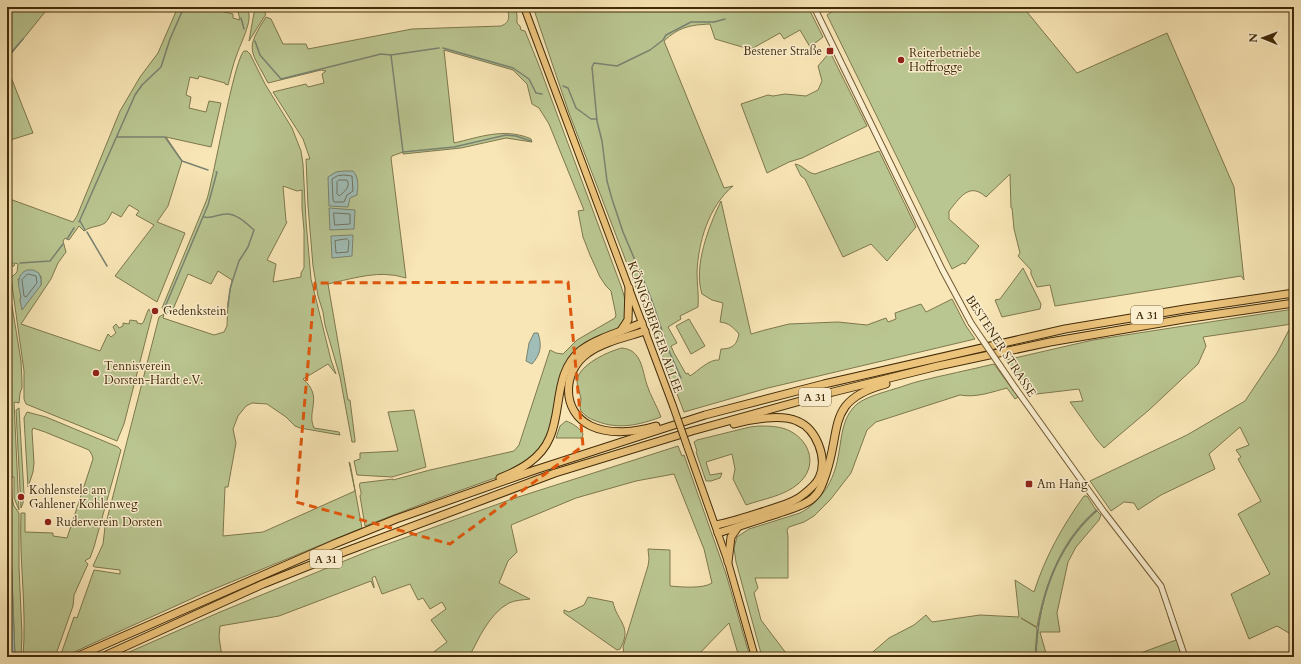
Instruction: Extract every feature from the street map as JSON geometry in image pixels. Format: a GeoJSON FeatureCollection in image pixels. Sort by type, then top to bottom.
{"type":"FeatureCollection","features":[{"type":"Feature","properties":{"kind":"highway"},"geometry":{"type":"LineString","coordinates":[[620,332],[628,320],[629,288]]}},
{"type":"Feature","properties":{"kind":"highway","name":"A 31"},"geometry":{"type":"LineString","coordinates":[[76,657],[334,544],[441,503],[535,470],[705,415],[824,384],[1065,329],[1185,309],[1294,294]]}},
{"type":"Feature","properties":{"kind":"highway","name":"A 31"},"geometry":{"type":"LineString","coordinates":[[102,657],[263,584],[343,552],[555,473],[692,431],[833,392],[938,366],[1050,342],[1184,319],[1294,303]]}},
{"type":"Feature","properties":{"kind":"highway"},"geometry":{"type":"LineString","coordinates":[[441,503],[469,489],[513,472],[534,460],[550,438],[555,422],[563,377],[570,362],[581,350],[600,340],[642,323]]}},
{"type":"Feature","properties":{"kind":"highway"},"geometry":{"type":"LineString","coordinates":[[645,331],[595,349],[587,353],[575,365],[569,380],[568,394],[572,406],[579,417],[589,425],[605,431],[627,432],[650,428],[689,417],[705,415]]}},
{"type":"Feature","properties":{"kind":"highway"},"geometry":{"type":"LineString","coordinates":[[717,529],[740,526],[792,508],[812,499],[818,492],[829,465],[840,415],[845,405],[855,396],[871,388],[929,372],[938,366]]}},
{"type":"Feature","properties":{"kind":"highway"},"geometry":{"type":"LineString","coordinates":[[692,431],[701,433],[740,422],[786,418],[798,421],[806,426],[818,444],[822,458],[822,468],[818,479],[804,494],[792,502],[735,521],[717,529]]}},
{"type":"Feature","properties":{"kind":"highway"},"geometry":{"type":"LineString","coordinates":[[728,562],[731,537],[740,526]]}},
{"type":"Feature","properties":{"kind":"main road","name":"KÖNIGSBERGER ALLEE"},"geometry":{"type":"LineString","coordinates":[[524,7],[673,406],[717,529],[755,657]]}},
{"type":"Feature","properties":{"kind":"street","name":"BESTENER STRASSE"},"geometry":{"type":"LineString","coordinates":[[814,7],[942,269],[971,323],[1104,512],[1161,586],[1185,657]]}},
{"type":"Feature","properties":{"kind":"highlighted area"},"geometry":{"type":"Polygon","coordinates":[[[568,282],[583,446],[450,544],[296,502],[315,283],[568,282]]]}},
{"type":"Feature","properties":{"kind":"green space"},"geometry":{"type":"Polygon","coordinates":[[[7,7],[49,7],[7,59],[7,7]]]}},
{"type":"Feature","properties":{"kind":"green space"},"geometry":{"type":"Polygon","coordinates":[[[178,7],[204,7],[233,14],[233,18],[240,20],[237,7],[245,8],[248,11],[248,26],[234,62],[228,85],[199,76],[198,79],[190,77],[186,95],[191,97],[189,108],[206,112],[209,101],[221,103],[211,147],[166,137],[182,161],[168,206],[157,222],[185,233],[157,302],[115,276],[154,225],[136,215],[139,211],[129,205],[121,217],[112,212],[105,223],[84,231],[79,226],[69,240],[65,238],[63,241],[66,252],[58,263],[51,279],[21,324],[100,351],[108,334],[111,337],[116,333],[113,327],[116,324],[119,328],[123,326],[123,323],[129,324],[130,320],[137,321],[137,323],[142,324],[149,309],[152,315],[124,424],[117,441],[26,404],[24,399],[24,371],[11,278],[17,272],[18,264],[15,263],[14,266],[8,266],[8,281],[21,361],[22,381],[19,403],[14,402],[19,510],[14,498],[14,477],[9,477],[7,429],[7,198],[73,222],[77,216],[120,111],[140,77],[158,53],[178,7]],[[41,276],[18,279],[21,303],[41,285],[41,276]]]}},
{"type":"Feature","properties":{"kind":"green space"},"geometry":{"type":"Polygon","coordinates":[[[258,7],[260,7],[266,14],[249,41],[254,13],[258,7]]]}},
{"type":"Feature","properties":{"kind":"green space"},"geometry":{"type":"Polygon","coordinates":[[[507,7],[515,7],[517,23],[521,30],[525,31],[538,63],[621,286],[626,305],[625,319],[623,324],[560,376],[548,436],[538,453],[509,473],[365,526],[360,496],[360,483],[393,480],[514,451],[519,445],[550,350],[563,354],[577,340],[615,318],[616,315],[611,291],[600,277],[590,255],[583,237],[578,211],[584,210],[549,124],[539,108],[532,104],[527,84],[513,70],[444,50],[454,143],[492,134],[519,135],[531,139],[532,142],[506,138],[461,148],[403,154],[403,152],[392,156],[391,158],[406,278],[384,274],[360,277],[328,284],[348,400],[350,400],[355,440],[355,442],[352,442],[340,377],[325,325],[313,266],[306,159],[310,159],[303,139],[273,92],[306,84],[308,87],[324,83],[322,74],[326,71],[321,70],[268,83],[254,57],[252,44],[266,17],[271,19],[283,44],[306,44],[308,49],[412,29],[501,26],[508,21],[509,16],[507,7]]]}},
{"type":"Feature","properties":{"kind":"green space"},"geometry":{"type":"Polygon","coordinates":[[[533,7],[808,7],[823,37],[810,47],[800,30],[784,39],[780,33],[749,49],[715,39],[710,24],[696,25],[685,28],[669,36],[664,41],[724,188],[733,186],[717,204],[706,225],[698,261],[698,307],[680,316],[681,319],[668,327],[677,343],[671,346],[686,374],[688,373],[690,376],[711,361],[719,360],[721,349],[733,346],[737,341],[739,334],[731,326],[720,322],[723,303],[712,300],[702,294],[700,283],[699,271],[707,234],[721,201],[751,334],[789,324],[838,322],[867,325],[886,318],[888,322],[896,319],[895,313],[921,304],[926,312],[952,299],[966,326],[975,339],[768,388],[684,412],[569,113],[533,7]]]}},
{"type":"Feature","properties":{"kind":"green space"},"geometry":{"type":"Polygon","coordinates":[[[839,7],[1023,7],[1077,73],[1167,33],[1234,187],[1244,280],[1241,276],[1055,306],[1050,285],[1037,287],[1031,274],[1031,270],[1018,256],[1020,253],[1011,208],[1010,174],[986,197],[980,193],[969,191],[961,197],[949,211],[949,219],[979,246],[965,264],[963,263],[952,269],[827,15],[839,7]]]}},
{"type":"Feature","properties":{"kind":"green space"},"geometry":{"type":"Polygon","coordinates":[[[244,51],[247,51],[250,54],[265,84],[292,128],[301,151],[311,279],[331,360],[336,374],[328,364],[303,379],[309,386],[314,398],[312,422],[314,428],[339,432],[340,435],[295,426],[286,417],[267,404],[252,403],[246,406],[238,416],[233,429],[236,443],[228,487],[225,487],[223,536],[263,532],[355,491],[349,462],[350,463],[362,528],[202,594],[63,657],[60,657],[74,617],[77,618],[94,570],[120,574],[120,570],[93,566],[103,544],[105,527],[159,317],[164,314],[163,318],[214,335],[224,332],[227,326],[228,302],[232,280],[218,271],[211,284],[188,274],[171,314],[162,308],[207,199],[230,96],[240,59],[244,51]],[[283,186],[287,222],[267,260],[276,264],[273,282],[301,277],[301,273],[304,268],[302,190],[297,191],[283,186]]]}},
{"type":"Feature","properties":{"kind":"green space"},"geometry":{"type":"Polygon","coordinates":[[[830,52],[867,126],[802,158],[789,162],[767,173],[741,104],[768,95],[773,96],[785,94],[806,96],[818,90],[822,81],[818,66],[830,52]]]}},
{"type":"Feature","properties":{"kind":"green space"},"geometry":{"type":"Polygon","coordinates":[[[7,67],[33,133],[7,141],[7,67]]]}},
{"type":"Feature","properties":{"kind":"green space"},"geometry":{"type":"Polygon","coordinates":[[[879,151],[916,227],[887,261],[871,244],[843,257],[805,179],[801,176],[795,164],[815,174],[879,151]]]}},
{"type":"Feature","properties":{"kind":"green space"},"geometry":{"type":"Polygon","coordinates":[[[1023,268],[1041,304],[1040,309],[1002,317],[995,300],[1000,299],[1023,268]]]}},
{"type":"Feature","properties":{"kind":"green space"},"geometry":{"type":"Polygon","coordinates":[[[1294,309],[1294,636],[1277,626],[1249,639],[1231,594],[1270,574],[1238,514],[1261,501],[1238,459],[1241,457],[1236,450],[1249,445],[1240,427],[1209,454],[1215,469],[1161,495],[1138,510],[1134,503],[1124,502],[1111,511],[1090,481],[1187,435],[1245,401],[1277,353],[1292,324],[1203,337],[1206,346],[1198,364],[1149,410],[1104,448],[1070,402],[1083,401],[1079,389],[1028,395],[1006,360],[1093,340],[1294,309]]]}},
{"type":"Feature","properties":{"kind":"green space"},"geometry":{"type":"Polygon","coordinates":[[[689,319],[705,346],[691,354],[676,326],[689,319]]]}},
{"type":"Feature","properties":{"kind":"green space"},"geometry":{"type":"Polygon","coordinates":[[[622,348],[634,353],[640,362],[648,389],[661,417],[637,424],[621,426],[604,424],[586,416],[581,411],[581,399],[577,383],[579,375],[588,364],[610,352],[622,348]]]}},
{"type":"Feature","properties":{"kind":"green space"},"geometry":{"type":"Polygon","coordinates":[[[994,364],[1018,397],[1015,399],[1007,388],[978,395],[960,395],[876,422],[867,430],[851,473],[830,500],[814,516],[804,522],[789,527],[787,530],[788,578],[755,578],[758,588],[754,593],[761,620],[789,657],[762,657],[736,562],[734,548],[737,537],[749,529],[800,513],[820,497],[830,482],[836,466],[845,422],[857,404],[875,395],[913,383],[994,364]]]}},
{"type":"Feature","properties":{"kind":"green space"},"geometry":{"type":"Polygon","coordinates":[[[19,408],[24,494],[21,508],[16,410],[19,408]]]}},
{"type":"Feature","properties":{"kind":"green space"},"geometry":{"type":"Polygon","coordinates":[[[414,410],[426,467],[392,477],[357,475],[354,461],[360,459],[360,453],[398,451],[388,412],[414,410]]]}},
{"type":"Feature","properties":{"kind":"green space"},"geometry":{"type":"Polygon","coordinates":[[[27,412],[46,417],[118,447],[121,450],[94,547],[90,558],[85,561],[88,564],[74,595],[73,606],[55,657],[23,657],[24,621],[21,513],[25,513],[25,532],[53,533],[53,536],[67,538],[93,459],[89,450],[33,428],[34,463],[33,472],[28,487],[24,418],[27,412]]]}},
{"type":"Feature","properties":{"kind":"green space"},"geometry":{"type":"Polygon","coordinates":[[[566,421],[573,424],[580,430],[583,434],[582,438],[556,438],[560,426],[566,421]]]}},
{"type":"Feature","properties":{"kind":"green space"},"geometry":{"type":"Polygon","coordinates":[[[759,426],[782,428],[797,436],[807,448],[810,463],[804,477],[798,484],[786,492],[746,505],[733,479],[735,469],[732,454],[706,462],[710,475],[722,473],[720,478],[706,481],[694,442],[697,440],[759,426]]]}},
{"type":"Feature","properties":{"kind":"green space"},"geometry":{"type":"Polygon","coordinates":[[[678,446],[682,456],[684,455],[726,574],[750,657],[739,657],[729,623],[696,657],[629,657],[624,654],[623,647],[648,566],[648,549],[670,550],[670,586],[698,587],[712,583],[704,549],[674,474],[636,481],[576,498],[511,525],[517,552],[508,561],[499,583],[530,599],[511,602],[496,613],[485,627],[469,657],[427,657],[447,642],[431,620],[446,609],[442,602],[430,609],[423,598],[418,600],[410,584],[382,594],[375,576],[372,578],[374,588],[371,581],[279,616],[220,626],[219,637],[222,657],[118,657],[220,612],[371,550],[512,499],[678,446]]]}},
{"type":"Feature","properties":{"kind":"green space"},"geometry":{"type":"Polygon","coordinates":[[[1084,496],[1087,496],[1096,510],[1084,522],[1064,548],[1050,578],[1040,611],[1037,627],[1021,618],[1037,628],[1035,657],[867,657],[889,638],[914,625],[926,615],[932,622],[980,615],[1019,617],[1015,580],[1034,592],[1038,579],[1055,542],[1084,496]]]}},
{"type":"Feature","properties":{"kind":"green space"},"geometry":{"type":"Polygon","coordinates":[[[9,498],[12,498],[14,506],[19,513],[19,568],[22,634],[21,657],[15,657],[9,498]]]}},
{"type":"Feature","properties":{"kind":"green space"},"geometry":{"type":"Polygon","coordinates":[[[1097,511],[1101,515],[1099,520],[1076,547],[1068,562],[1057,613],[1060,632],[1040,632],[1047,657],[1036,657],[1040,617],[1052,577],[1070,541],[1097,511]]]}},
{"type":"Feature","properties":{"kind":"green space"},"geometry":{"type":"Polygon","coordinates":[[[588,597],[613,602],[625,629],[624,641],[620,649],[617,650],[564,613],[564,610],[569,612],[584,605],[588,597]]]}},
{"type":"Feature","properties":{"kind":"green space"},"geometry":{"type":"Polygon","coordinates":[[[1168,616],[1183,657],[1135,657],[1140,655],[1138,654],[1176,640],[1168,616]]]}},
{"type":"Feature","properties":{"kind":"water"},"geometry":{"type":"Polygon","coordinates":[[[353,171],[355,173],[358,182],[357,195],[350,198],[348,207],[329,206],[328,177],[336,172],[353,171]]]}},
{"type":"Feature","properties":{"kind":"water"},"geometry":{"type":"Polygon","coordinates":[[[329,208],[355,210],[354,229],[330,230],[329,208]]]}},
{"type":"Feature","properties":{"kind":"water"},"geometry":{"type":"Polygon","coordinates":[[[353,235],[352,256],[332,258],[331,236],[353,235]]]}},
{"type":"Feature","properties":{"kind":"water"},"geometry":{"type":"Polygon","coordinates":[[[33,270],[39,273],[41,285],[22,310],[19,278],[23,272],[33,270]]]}},
{"type":"Feature","properties":{"kind":"water"},"geometry":{"type":"Polygon","coordinates":[[[534,333],[538,333],[540,349],[532,364],[526,361],[529,343],[534,333]]]}},
{"type":"Feature","properties":{"kind":"water"},"geometry":{"type":"Polygon","coordinates":[[[7,429],[9,477],[11,477],[12,498],[9,498],[15,657],[7,657],[7,429]]]}},
{"type":"Feature","properties":{"kind":"waterway"},"geometry":{"type":"LineString","coordinates":[[79,222],[135,95],[142,85],[161,67],[170,39],[184,7]]}},
{"type":"Feature","properties":{"kind":"waterway"},"geometry":{"type":"LineString","coordinates":[[241,18],[244,29]]}},
{"type":"Feature","properties":{"kind":"waterway"},"geometry":{"type":"LineString","coordinates":[[681,378],[669,351],[651,298],[623,232],[612,199],[607,181],[602,141],[597,121],[592,67],[594,63],[617,66],[650,50],[663,40],[666,35],[691,22],[714,22],[725,19]]}},
{"type":"Feature","properties":{"kind":"waterway"},"geometry":{"type":"LineString","coordinates":[[7,55],[9,55],[23,39]]}},
{"type":"Feature","properties":{"kind":"waterway"},"geometry":{"type":"LineString","coordinates":[[255,41],[260,55],[281,79],[381,54],[391,55],[439,48]]}},
{"type":"Feature","properties":{"kind":"waterway"},"geometry":{"type":"LineString","coordinates":[[443,48],[513,68],[529,79],[536,93],[542,94]]}},
{"type":"Feature","properties":{"kind":"waterway"},"geometry":{"type":"LineString","coordinates":[[391,55],[403,152],[454,147],[506,135],[516,136],[531,141]]}},
{"type":"Feature","properties":{"kind":"waterway"},"geometry":{"type":"LineString","coordinates":[[563,86],[568,88],[576,108],[591,119],[597,119]]}},
{"type":"Feature","properties":{"kind":"waterway"},"geometry":{"type":"LineString","coordinates":[[117,137],[165,137],[182,161],[208,170]]}},
{"type":"Feature","properties":{"kind":"waterway"},"geometry":{"type":"LineString","coordinates":[[165,307],[208,205],[216,172]]}},
{"type":"Feature","properties":{"kind":"waterway"},"geometry":{"type":"LineString","coordinates":[[204,217],[223,214],[234,215],[254,230],[248,247],[239,261],[230,289],[228,307]]}},
{"type":"Feature","properties":{"kind":"waterway"},"geometry":{"type":"LineString","coordinates":[[80,221],[85,230]]}},
{"type":"Feature","properties":{"kind":"waterway"},"geometry":{"type":"LineString","coordinates":[[67,239],[74,228]]}},
{"type":"Feature","properties":{"kind":"waterway"},"geometry":{"type":"LineString","coordinates":[[87,232],[107,266]]}},
{"type":"Feature","properties":{"kind":"waterway"},"geometry":{"type":"LineString","coordinates":[[20,263],[50,261],[63,244]]}},
{"type":"Feature","properties":{"kind":"waterway"},"geometry":{"type":"LineString","coordinates":[[7,263],[13,263]]}},
{"type":"Feature","properties":{"kind":"waterway"},"geometry":{"type":"LineString","coordinates":[[1036,657],[1040,616],[1051,577],[1070,541],[1082,525],[1097,510]]}},
{"type":"Feature","properties":{"kind":"place","name":"Bestener Straße"},"geometry":{"type":"Point","coordinates":[830,51]}},
{"type":"Feature","properties":{"kind":"place","name":"Reiterbetriebe Hoffrogge"},"geometry":{"type":"Point","coordinates":[901,60]}},
{"type":"Feature","properties":{"kind":"place","name":"Gedenkstein"},"geometry":{"type":"Point","coordinates":[155,311]}},
{"type":"Feature","properties":{"kind":"place","name":"Tennisverein Dorsten-Hardt e.V."},"geometry":{"type":"Point","coordinates":[96,373]}},
{"type":"Feature","properties":{"kind":"place","name":"Am Hang"},"geometry":{"type":"Point","coordinates":[1029,484]}},
{"type":"Feature","properties":{"kind":"place","name":"Kohlenstele am Gahlener Kohlenweg"},"geometry":{"type":"Point","coordinates":[21,497]}},
{"type":"Feature","properties":{"kind":"place","name":"Ruderverein Dorsten"},"geometry":{"type":"Point","coordinates":[48,522]}}]}
